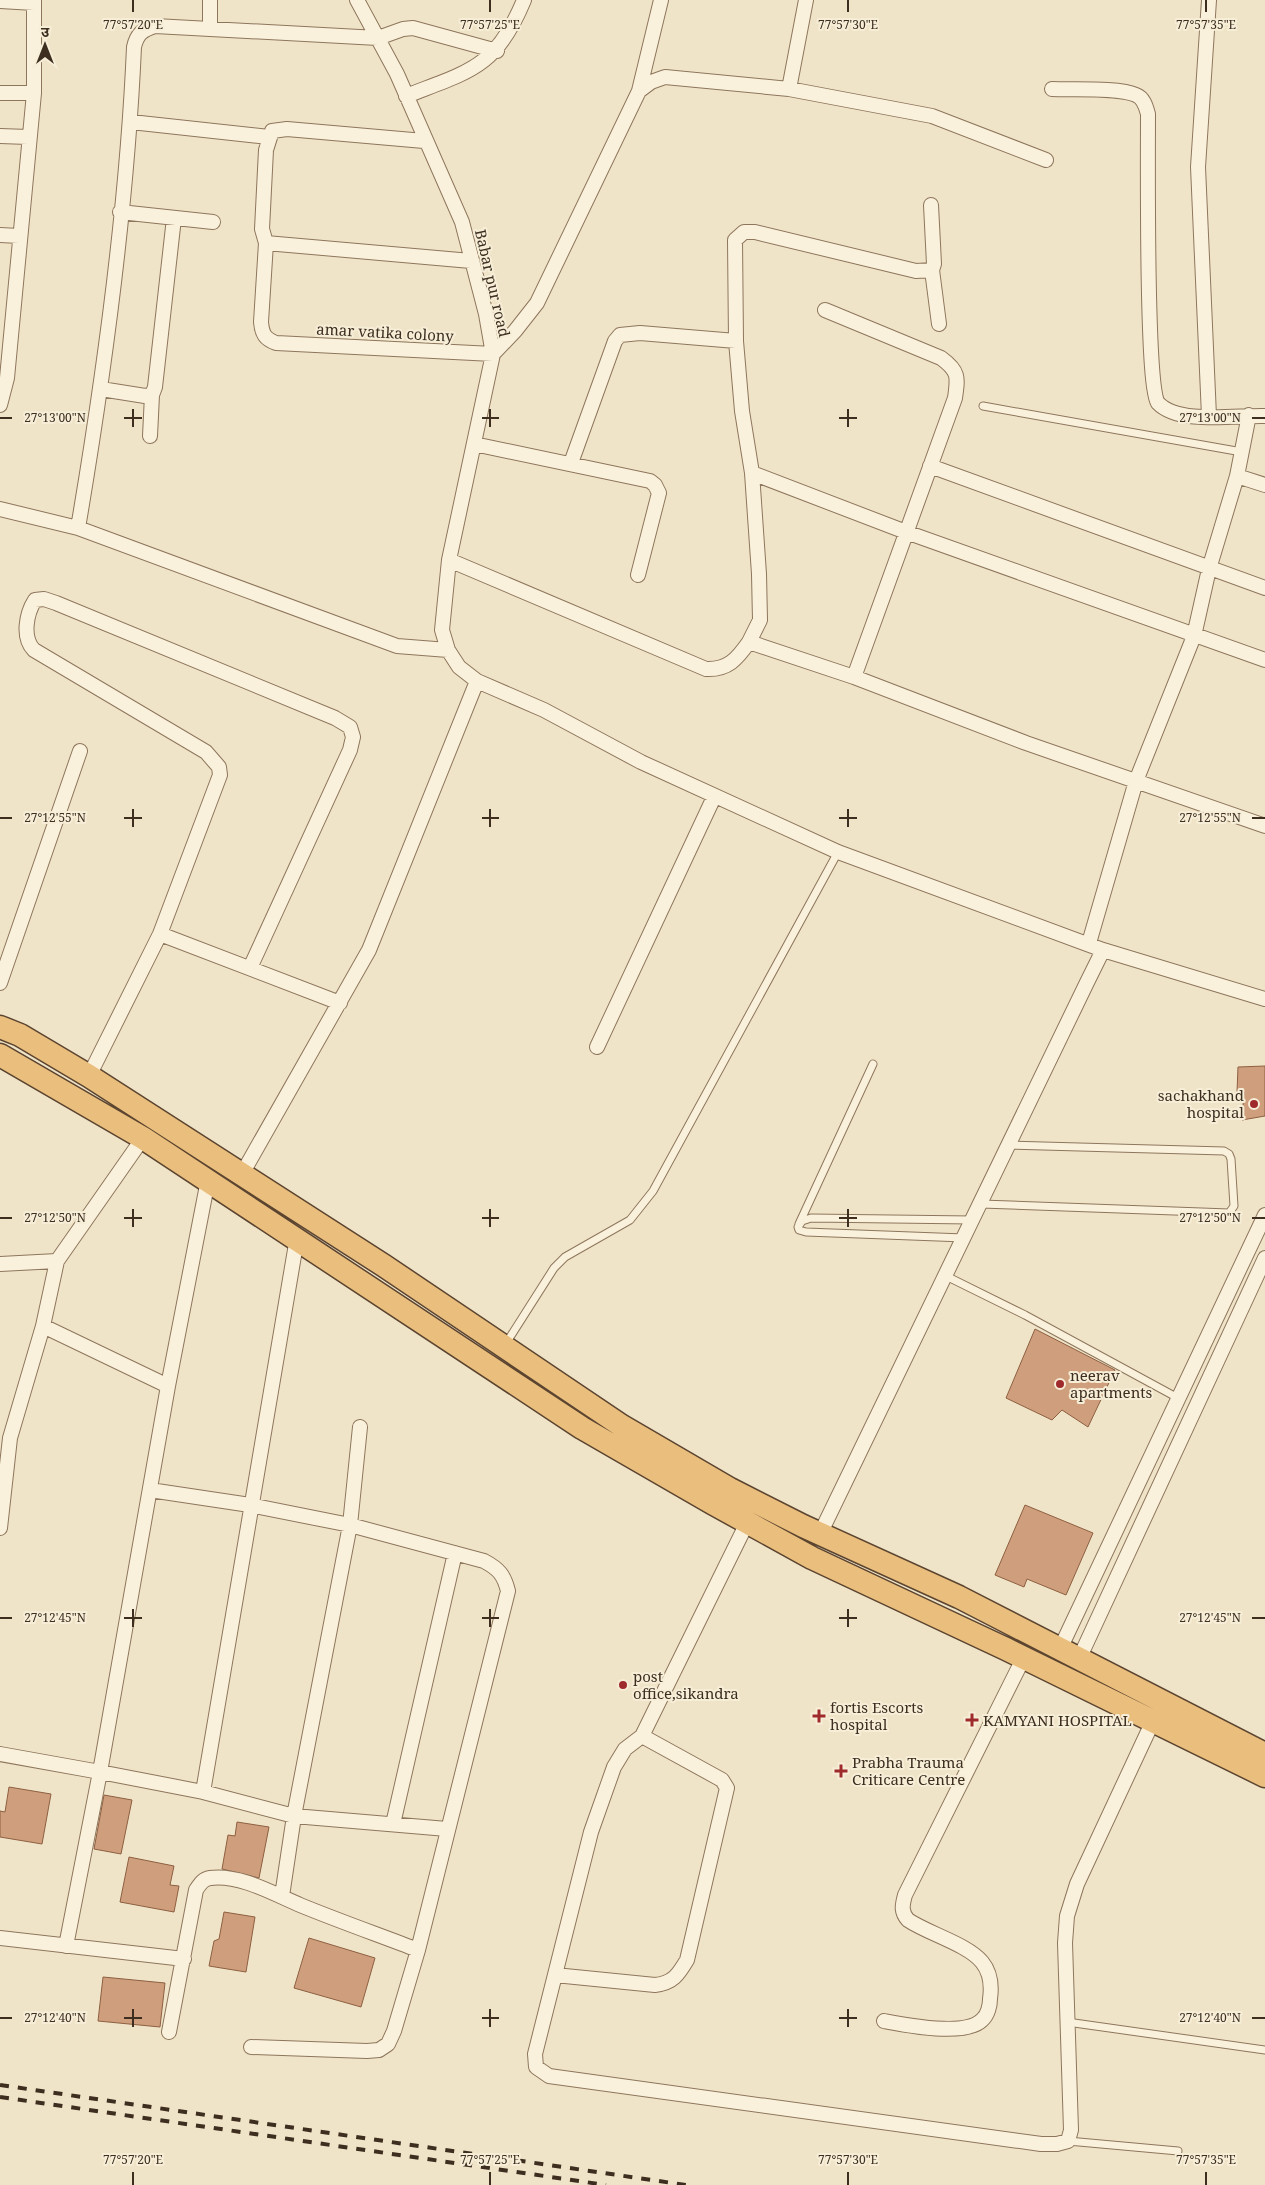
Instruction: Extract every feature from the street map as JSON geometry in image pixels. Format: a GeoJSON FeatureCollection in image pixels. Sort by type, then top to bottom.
{"type":"FeatureCollection","features":[{"type":"Feature","properties":{"kind":"highway"},"geometry":{"type":"LineString","coordinates":[[0,1026],[20,1035],[89,1076],[383,1265],[622,1426],[730,1489],[820,1534],[959,1597],[1265,1754]]}},
{"type":"Feature","properties":{"kind":"highway"},"geometry":{"type":"LineString","coordinates":[[0,1055],[142,1138],[208,1180],[582,1428],[747,1523],[812,1558],[1024,1658],[1265,1776]]}},
{"type":"Feature","properties":{"kind":"street"},"geometry":{"type":"LineString","coordinates":[[210,0],[210,28]]}},
{"type":"Feature","properties":{"kind":"street","name":"Babar pur road"},"geometry":{"type":"LineString","coordinates":[[357,0],[406,96],[424,141],[462,222],[486,314],[493,354],[449,560],[442,630],[448,650]]}},
{"type":"Feature","properties":{"kind":"street"},"geometry":{"type":"LineString","coordinates":[[406,96],[469,71],[497,51],[513,28],[524,0]]}},
{"type":"Feature","properties":{"kind":"street"},"geometry":{"type":"LineString","coordinates":[[493,354],[515,331],[538,302],[639,92],[661,0]]}},
{"type":"Feature","properties":{"kind":"street"},"geometry":{"type":"LineString","coordinates":[[789,89],[806,0]]}},
{"type":"Feature","properties":{"kind":"street"},"geometry":{"type":"LineString","coordinates":[[1209,0],[1198,167],[1209,416]]}},
{"type":"Feature","properties":{"kind":"street"},"geometry":{"type":"LineString","coordinates":[[0,1],[34,2],[34,93],[28,137],[7,378],[0,405]]}},
{"type":"Feature","properties":{"kind":"street"},"geometry":{"type":"LineString","coordinates":[[78,528],[101,389],[131,122],[134,47],[137,36],[145,29],[155,26],[378,38],[403,29],[413,28],[463,40],[497,51]]}},
{"type":"Feature","properties":{"kind":"street"},"geometry":{"type":"LineString","coordinates":[[639,92],[650,82],[665,77],[789,89],[932,116],[1046,160]]}},
{"type":"Feature","properties":{"kind":"street"},"geometry":{"type":"LineString","coordinates":[[1052,89],[1119,92],[1137,95],[1144,101],[1148,114],[1150,345],[1153,394],[1157,402],[1170,411],[1190,417],[1265,416]]}},
{"type":"Feature","properties":{"kind":"street"},"geometry":{"type":"LineString","coordinates":[[0,92],[34,93]]}},
{"type":"Feature","properties":{"kind":"street"},"geometry":{"type":"LineString","coordinates":[[131,122],[269,137]]}},
{"type":"Feature","properties":{"kind":"street"},"geometry":{"type":"LineString","coordinates":[[424,141],[288,129],[272,132],[266,150],[262,229],[266,243],[471,261]]}},
{"type":"Feature","properties":{"kind":"street"},"geometry":{"type":"LineString","coordinates":[[0,136],[28,137]]}},
{"type":"Feature","properties":{"kind":"street"},"geometry":{"type":"LineString","coordinates":[[931,205],[934,264],[932,270],[939,324]]}},
{"type":"Feature","properties":{"kind":"street"},"geometry":{"type":"LineString","coordinates":[[120,212],[213,222]]}},
{"type":"Feature","properties":{"kind":"street"},"geometry":{"type":"LineString","coordinates":[[150,436],[152,395],[155,387],[174,218]]}},
{"type":"Feature","properties":{"kind":"street"},"geometry":{"type":"LineString","coordinates":[[449,560],[706,669],[718,669],[728,666],[737,659],[749,642],[760,620],[752,473],[742,411],[736,340],[735,240],[744,232],[773,236],[916,271],[932,270]]}},
{"type":"Feature","properties":{"kind":"street"},"geometry":{"type":"LineString","coordinates":[[0,235],[19,236]]}},
{"type":"Feature","properties":{"kind":"street","name":"amar vatika colony"},"geometry":{"type":"LineString","coordinates":[[266,243],[262,332],[267,339],[276,343],[493,354]]}},
{"type":"Feature","properties":{"kind":"street"},"geometry":{"type":"LineString","coordinates":[[824,310],[941,358],[953,367],[958,381],[955,398],[854,677]]}},
{"type":"Feature","properties":{"kind":"street"},"geometry":{"type":"LineString","coordinates":[[571,463],[615,341],[620,335],[640,333],[736,340]]}},
{"type":"Feature","properties":{"kind":"street"},"geometry":{"type":"LineString","coordinates":[[101,389],[145,396],[152,395]]}},
{"type":"Feature","properties":{"kind":"street"},"geometry":{"type":"LineString","coordinates":[[1089,943],[1136,781],[1194,636],[1209,569],[1237,476],[1249,415]]}},
{"type":"Feature","properties":{"kind":"street"},"geometry":{"type":"LineString","coordinates":[[474,444],[650,481],[658,489],[659,493],[638,575]]}},
{"type":"Feature","properties":{"kind":"street"},"geometry":{"type":"LineString","coordinates":[[930,466],[1265,588]]}},
{"type":"Feature","properties":{"kind":"street"},"geometry":{"type":"LineString","coordinates":[[752,473],[906,532],[1265,660]]}},
{"type":"Feature","properties":{"kind":"street"},"geometry":{"type":"LineString","coordinates":[[1237,476],[1265,485]]}},
{"type":"Feature","properties":{"kind":"street"},"geometry":{"type":"LineString","coordinates":[[0,509],[78,528],[397,646],[448,650],[459,666],[477,681],[544,710],[641,762],[714,797],[838,852],[1089,943],[1103,950],[1265,999]]}},
{"type":"Feature","properties":{"kind":"street"},"geometry":{"type":"LineString","coordinates":[[89,1076],[160,934],[220,775],[219,767],[206,752],[34,650],[28,644],[26,637],[29,609],[35,600],[44,599],[335,718],[350,727],[353,737],[350,750],[250,968]]}},
{"type":"Feature","properties":{"kind":"street"},"geometry":{"type":"LineString","coordinates":[[749,642],[854,677],[1026,743],[1265,826]]}},
{"type":"Feature","properties":{"kind":"street"},"geometry":{"type":"LineString","coordinates":[[242,1174],[369,950],[477,681]]}},
{"type":"Feature","properties":{"kind":"street"},"geometry":{"type":"LineString","coordinates":[[0,983],[80,752]]}},
{"type":"Feature","properties":{"kind":"street"},"geometry":{"type":"LineString","coordinates":[[597,1047],[714,797]]}},
{"type":"Feature","properties":{"kind":"street"},"geometry":{"type":"LineString","coordinates":[[160,934],[340,1004]]}},
{"type":"Feature","properties":{"kind":"street"},"geometry":{"type":"LineString","coordinates":[[820,1534],[974,1220],[1007,1145],[1103,950]]}},
{"type":"Feature","properties":{"kind":"street"},"geometry":{"type":"LineString","coordinates":[[0,1528],[5,1438],[43,1326],[57,1262],[142,1138]]}},
{"type":"Feature","properties":{"kind":"street"},"geometry":{"type":"LineString","coordinates":[[66,1946],[100,1772],[168,1386],[208,1180]]}},
{"type":"Feature","properties":{"kind":"street"},"geometry":{"type":"LineString","coordinates":[[1070,1654],[1178,1398],[1263,1221]]}},
{"type":"Feature","properties":{"kind":"street"},"geometry":{"type":"LineString","coordinates":[[203,1792],[296,1238]]}},
{"type":"Feature","properties":{"kind":"street"},"geometry":{"type":"LineString","coordinates":[[1070,1654],[1265,1258]]}},
{"type":"Feature","properties":{"kind":"street"},"geometry":{"type":"LineString","coordinates":[[0,1264],[57,1262]]}},
{"type":"Feature","properties":{"kind":"street"},"geometry":{"type":"LineString","coordinates":[[43,1326],[168,1386]]}},
{"type":"Feature","properties":{"kind":"street"},"geometry":{"type":"LineString","coordinates":[[282,1896],[294,1816],[350,1525],[360,1427]]}},
{"type":"Feature","properties":{"kind":"street"},"geometry":{"type":"LineString","coordinates":[[150,1490],[250,1505],[350,1525],[484,1561],[497,1568],[504,1576],[508,1591],[418,1950],[394,2031],[388,2044],[379,2050],[252,2047]]}},
{"type":"Feature","properties":{"kind":"street"},"geometry":{"type":"LineString","coordinates":[[747,1523],[642,1736],[625,1749],[614,1767],[591,1832],[535,2054],[536,2067],[549,2076],[1041,2144],[1057,2144],[1068,2141],[1071,2130],[1065,1943],[1067,1916],[1077,1884],[1153,1721]]}},
{"type":"Feature","properties":{"kind":"street"},"geometry":{"type":"LineString","coordinates":[[393,1824],[455,1553]]}},
{"type":"Feature","properties":{"kind":"street"},"geometry":{"type":"LineString","coordinates":[[884,2021],[921,2028],[971,2026],[982,2020],[989,2007],[992,1987],[988,1972],[981,1961],[970,1953],[908,1920],[903,1914],[902,1905],[905,1895],[1024,1658]]}},
{"type":"Feature","properties":{"kind":"street"},"geometry":{"type":"LineString","coordinates":[[555,1975],[655,1985],[668,1983],[678,1975],[687,1960],[727,1788],[722,1780],[642,1736]]}},
{"type":"Feature","properties":{"kind":"street"},"geometry":{"type":"LineString","coordinates":[[0,1754],[203,1792],[294,1816],[447,1829]]}},
{"type":"Feature","properties":{"kind":"street"},"geometry":{"type":"LineString","coordinates":[[169,2032],[196,1890],[201,1882],[207,1878],[224,1879],[265,1888],[418,1950]]}},
{"type":"Feature","properties":{"kind":"street"},"geometry":{"type":"LineString","coordinates":[[0,1938],[184,1959]]}},
{"type":"Feature","properties":{"kind":"lane"},"geometry":{"type":"LineString","coordinates":[[983,406],[1242,452]]}},
{"type":"Feature","properties":{"kind":"lane"},"geometry":{"type":"LineString","coordinates":[[503,1347],[554,1268],[564,1257],[630,1220],[653,1191],[838,852]]}},
{"type":"Feature","properties":{"kind":"lane"},"geometry":{"type":"LineString","coordinates":[[874,1064],[799,1224],[799,1230],[806,1232],[965,1238]]}},
{"type":"Feature","properties":{"kind":"lane"},"geometry":{"type":"LineString","coordinates":[[981,1204],[1229,1213],[1234,1206],[1231,1159],[1229,1154],[1224,1152],[1007,1145]]}},
{"type":"Feature","properties":{"kind":"lane"},"geometry":{"type":"LineString","coordinates":[[799,1224],[811,1218],[974,1220]]}},
{"type":"Feature","properties":{"kind":"lane"},"geometry":{"type":"LineString","coordinates":[[946,1276],[1025,1315],[1178,1398]]}},
{"type":"Feature","properties":{"kind":"lane"},"geometry":{"type":"LineString","coordinates":[[1067,2022],[1265,2050]]}},
{"type":"Feature","properties":{"kind":"lane"},"geometry":{"type":"LineString","coordinates":[[1068,2141],[1178,2151]]}},
{"type":"Feature","properties":{"kind":"building","name":"sachakhand hospital"},"geometry":{"type":"Polygon","coordinates":[[[1265,1066],[1265,1116],[1242,1120],[1244,1092],[1237,1092],[1238,1067],[1265,1066]]]}},
{"type":"Feature","properties":{"kind":"building","name":"neerav apartments"},"geometry":{"type":"Polygon","coordinates":[[[1035,1329],[1115,1370],[1088,1427],[1062,1410],[1052,1420],[1006,1398],[1035,1329]]]}},
{"type":"Feature","properties":{"kind":"building"},"geometry":{"type":"Polygon","coordinates":[[[1025,1505],[1093,1533],[1066,1595],[1027,1579],[1024,1587],[995,1575],[1025,1505]]]}},
{"type":"Feature","properties":{"kind":"building"},"geometry":{"type":"Polygon","coordinates":[[[9,1787],[51,1794],[42,1844],[0,1837],[0,1811],[5,1812],[9,1787]]]}},
{"type":"Feature","properties":{"kind":"building"},"geometry":{"type":"Polygon","coordinates":[[[104,1795],[132,1800],[121,1854],[94,1849],[104,1795]]]}},
{"type":"Feature","properties":{"kind":"building"},"geometry":{"type":"Polygon","coordinates":[[[237,1822],[269,1827],[259,1878],[222,1869],[228,1835],[235,1836],[237,1822]]]}},
{"type":"Feature","properties":{"kind":"building"},"geometry":{"type":"Polygon","coordinates":[[[129,1857],[174,1866],[170,1885],[179,1886],[174,1912],[120,1902],[129,1857]]]}},
{"type":"Feature","properties":{"kind":"building"},"geometry":{"type":"Polygon","coordinates":[[[224,1912],[255,1917],[246,1972],[209,1966],[214,1941],[219,1939],[224,1912]]]}},
{"type":"Feature","properties":{"kind":"building"},"geometry":{"type":"Polygon","coordinates":[[[309,1938],[375,1958],[361,2007],[294,1988],[309,1938]]]}},
{"type":"Feature","properties":{"kind":"building"},"geometry":{"type":"Polygon","coordinates":[[[103,1977],[165,1983],[160,2027],[98,2021],[103,1977]]]}},
{"type":"Feature","properties":{"kind":"railway"},"geometry":{"type":"LineString","coordinates":[[0,2085],[686,2185]]}},
{"type":"Feature","properties":{"kind":"railway"},"geometry":{"type":"LineString","coordinates":[[0,2097],[606,2185]]}},
{"type":"Feature","properties":{"kind":"place","name":"sachakhand hospital"},"geometry":{"type":"Point","coordinates":[1254,1104]}},
{"type":"Feature","properties":{"kind":"place","name":"neerav apartments"},"geometry":{"type":"Point","coordinates":[1060,1384]}},
{"type":"Feature","properties":{"kind":"place","name":"post office,sikandra"},"geometry":{"type":"Point","coordinates":[623,1685]}},
{"type":"Feature","properties":{"kind":"place","name":"fortis Escorts hospital"},"geometry":{"type":"Point","coordinates":[819,1716]}},
{"type":"Feature","properties":{"kind":"place","name":"KAMYANI HOSPITAL"},"geometry":{"type":"Point","coordinates":[972,1720]}},
{"type":"Feature","properties":{"kind":"place","name":"Prabha Trauma Criticare Centre"},"geometry":{"type":"Point","coordinates":[841,1771]}}]}
